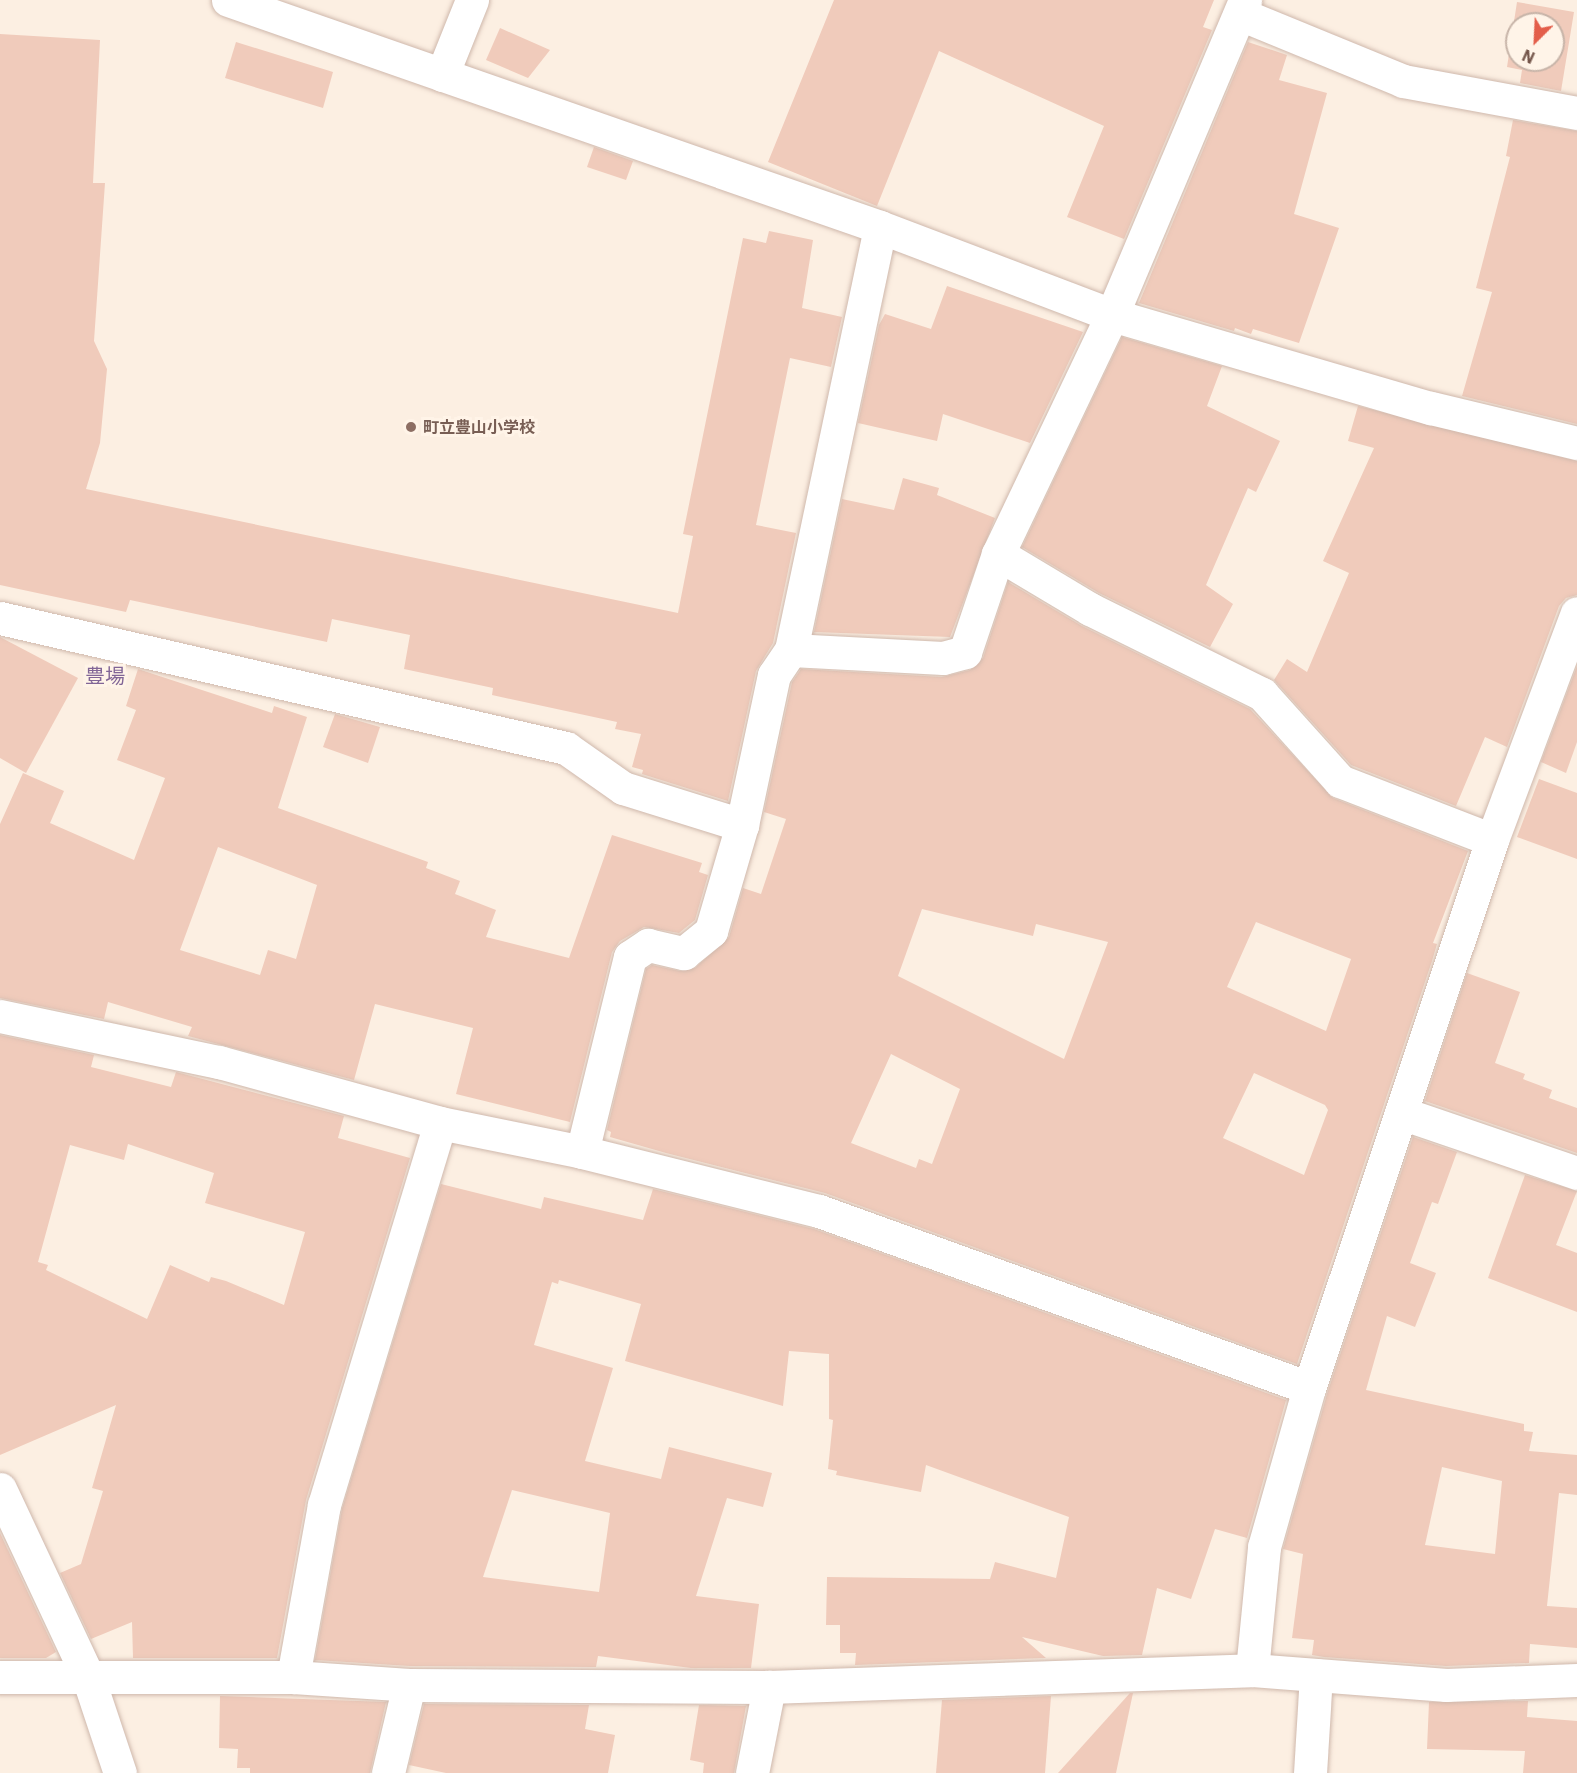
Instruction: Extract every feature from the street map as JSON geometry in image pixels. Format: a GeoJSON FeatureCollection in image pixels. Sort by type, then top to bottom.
{"type":"FeatureCollection","features":[{"type":"Feature","properties":{"kind":"street"},"geometry":{"type":"LineString","coordinates":[[228,0],[880,227],[1112,315],[1431,408],[1577,443]]}},
{"type":"Feature","properties":{"kind":"street"},"geometry":{"type":"LineString","coordinates":[[442,75],[472,0]]}},
{"type":"Feature","properties":{"kind":"street"},"geometry":{"type":"LineString","coordinates":[[791,650],[943,658],[965,652],[998,554],[1112,315],[1243,7],[1403,81],[1577,113]]}},
{"type":"Feature","properties":{"kind":"street"},"geometry":{"type":"LineString","coordinates":[[582,1152],[630,957],[648,945],[684,953],[711,931],[742,825],[774,675],[791,650],[880,227]]}},
{"type":"Feature","properties":{"kind":"street"},"geometry":{"type":"LineString","coordinates":[[998,554],[1090,609],[1262,694],[1340,780],[1492,840]]}},
{"type":"Feature","properties":{"kind":"street"},"geometry":{"type":"LineString","coordinates":[[0,618],[566,748],[623,788],[742,825]]}},
{"type":"Feature","properties":{"kind":"street"},"geometry":{"type":"LineString","coordinates":[[1252,1670],[1264,1547],[1309,1388],[1492,840],[1575,625]]}},
{"type":"Feature","properties":{"kind":"street"},"geometry":{"type":"LineString","coordinates":[[0,1016],[219,1062],[440,1123],[582,1152],[819,1211],[1309,1388]]}},
{"type":"Feature","properties":{"kind":"street"},"geometry":{"type":"LineString","coordinates":[[1401,1113],[1577,1173]]}},
{"type":"Feature","properties":{"kind":"street"},"geometry":{"type":"LineString","coordinates":[[293,1677],[324,1505],[440,1123]]}},
{"type":"Feature","properties":{"kind":"street"},"geometry":{"type":"LineString","coordinates":[[0,1489],[88,1677],[120,1773]]}},
{"type":"Feature","properties":{"kind":"street"},"geometry":{"type":"LineString","coordinates":[[0,1677],[293,1677],[409,1685],[769,1687],[1252,1670],[1446,1685],[1577,1680]]}},
{"type":"Feature","properties":{"kind":"street"},"geometry":{"type":"LineString","coordinates":[[1310,1773],[1316,1675]]}},
{"type":"Feature","properties":{"kind":"street"},"geometry":{"type":"LineString","coordinates":[[388,1773],[409,1685]]}},
{"type":"Feature","properties":{"kind":"street"},"geometry":{"type":"LineString","coordinates":[[752,1773],[769,1687]]}},
{"type":"Feature","properties":{"kind":"building"},"geometry":{"type":"Polygon","coordinates":[[[834,0],[1214,0],[1203,27],[1212,30],[1124,239],[1067,217],[1104,126],[939,51],[877,206],[768,162],[834,0]]]}},
{"type":"Feature","properties":{"kind":"building"},"geometry":{"type":"Polygon","coordinates":[[[1517,2],[1574,12],[1565,67],[1565,12],[1515,12],[1517,2]]]}},
{"type":"Feature","properties":{"kind":"building"},"geometry":{"type":"Polygon","coordinates":[[[500,28],[550,50],[528,78],[486,60],[500,28]]]}},
{"type":"Feature","properties":{"kind":"building"},"geometry":{"type":"Polygon","coordinates":[[[0,34],[100,40],[93,183],[105,183],[94,341],[107,369],[100,443],[86,489],[678,613],[693,536],[683,534],[743,238],[766,243],[769,231],[813,240],[802,308],[842,317],[831,367],[790,358],[756,525],[796,533],[773,643],[756,671],[728,801],[642,774],[643,770],[632,767],[641,734],[615,729],[617,722],[492,695],[493,688],[404,669],[410,635],[332,619],[327,642],[130,600],[126,612],[0,585],[0,34]]]}},
{"type":"Feature","properties":{"kind":"building"},"geometry":{"type":"Polygon","coordinates":[[[236,42],[333,72],[323,108],[225,78],[236,42]]]}},
{"type":"Feature","properties":{"kind":"building"},"geometry":{"type":"Polygon","coordinates":[[[1248,42],[1287,55],[1279,80],[1327,93],[1294,214],[1339,228],[1299,343],[1253,329],[1251,334],[1235,328],[1234,331],[1139,303],[1248,42]]]}},
{"type":"Feature","properties":{"kind":"building"},"geometry":{"type":"Polygon","coordinates":[[[1522,72],[1564,72],[1561,91],[1520,83],[1522,72]]]}},
{"type":"Feature","properties":{"kind":"building"},"geometry":{"type":"Polygon","coordinates":[[[1513,120],[1577,131],[1577,424],[1462,396],[1492,292],[1476,288],[1510,157],[1506,156],[1513,120]]]}},
{"type":"Feature","properties":{"kind":"building"},"geometry":{"type":"Polygon","coordinates":[[[594,147],[633,161],[626,180],[587,167],[594,147]]]}},
{"type":"Feature","properties":{"kind":"building"},"geometry":{"type":"Polygon","coordinates":[[[947,286],[1083,332],[1030,443],[943,414],[937,441],[858,423],[879,325],[885,314],[931,329],[947,286]]]}},
{"type":"Feature","properties":{"kind":"building"},"geometry":{"type":"Polygon","coordinates":[[[1122,337],[1222,366],[1207,406],[1280,441],[1256,492],[1248,488],[1206,585],[1233,604],[1210,647],[1099,593],[1022,547],[1122,337]]]}},
{"type":"Feature","properties":{"kind":"building"},"geometry":{"type":"Polygon","coordinates":[[[1358,406],[1577,461],[1577,595],[1566,598],[1559,606],[1507,747],[1485,737],[1456,806],[1351,765],[1274,680],[1287,659],[1307,672],[1349,573],[1323,561],[1374,448],[1348,441],[1358,406]]]}},
{"type":"Feature","properties":{"kind":"building"},"geometry":{"type":"Polygon","coordinates":[[[903,478],[939,488],[937,495],[995,518],[950,637],[814,632],[842,499],[894,510],[903,478]]]}},
{"type":"Feature","properties":{"kind":"building"},"geometry":{"type":"Polygon","coordinates":[[[1008,582],[1082,626],[1250,709],[1333,798],[1468,851],[1433,943],[1437,944],[1432,961],[1297,1364],[825,1193],[610,1137],[611,1132],[607,1130],[646,969],[652,965],[680,971],[695,968],[729,937],[743,888],[761,894],[786,819],[764,812],[792,682],[801,669],[942,677],[970,670],[983,658],[1008,582]],[[922,909],[898,976],[1064,1059],[1108,942],[1036,924],[1033,936],[922,909]],[[1256,922],[1227,987],[1326,1031],[1351,959],[1256,922]],[[891,1054],[851,1143],[916,1168],[919,1159],[932,1164],[960,1089],[891,1054]],[[1254,1073],[1223,1138],[1304,1175],[1328,1110],[1325,1105],[1254,1073]]]}},
{"type":"Feature","properties":{"kind":"building"},"geometry":{"type":"Polygon","coordinates":[[[0,637],[78,678],[26,773],[0,758],[0,637]]]}},
{"type":"Feature","properties":{"kind":"building"},"geometry":{"type":"Polygon","coordinates":[[[1577,666],[1577,742],[1566,773],[1541,762],[1577,666]]]}},
{"type":"Feature","properties":{"kind":"building"},"geometry":{"type":"Polygon","coordinates":[[[138,669],[272,713],[274,706],[307,717],[278,808],[428,862],[426,868],[460,881],[455,894],[496,910],[486,937],[569,958],[612,835],[702,863],[699,872],[708,875],[695,920],[679,933],[644,927],[620,941],[612,952],[570,1122],[456,1094],[473,1028],[375,1004],[354,1080],[188,1036],[192,1027],[108,1002],[104,1019],[0,998],[0,824],[23,773],[64,791],[50,823],[134,860],[165,778],[117,760],[136,710],[126,706],[138,669]],[[218,847],[180,950],[260,975],[268,950],[296,959],[317,885],[218,847]]]}},
{"type":"Feature","properties":{"kind":"building"},"geometry":{"type":"Polygon","coordinates":[[[335,714],[380,727],[368,763],[323,747],[335,714]]]}},
{"type":"Feature","properties":{"kind":"building"},"geometry":{"type":"Polygon","coordinates":[[[1539,779],[1577,793],[1577,859],[1517,837],[1539,779]]]}},
{"type":"Feature","properties":{"kind":"building"},"geometry":{"type":"Polygon","coordinates":[[[1467,973],[1520,992],[1495,1063],[1525,1074],[1523,1079],[1552,1090],[1549,1098],[1577,1108],[1577,1153],[1425,1101],[1467,973]]]}},
{"type":"Feature","properties":{"kind":"building"},"geometry":{"type":"Polygon","coordinates":[[[0,1035],[94,1055],[91,1067],[171,1087],[176,1072],[344,1116],[338,1138],[410,1158],[306,1500],[277,1658],[133,1658],[132,1622],[91,1639],[60,1573],[81,1564],[103,1491],[92,1488],[116,1405],[0,1455],[0,1035]],[[128,1144],[124,1160],[70,1145],[38,1262],[48,1265],[46,1270],[147,1319],[170,1265],[209,1282],[211,1277],[226,1281],[284,1305],[305,1232],[205,1203],[214,1173],[128,1144]]]}},
{"type":"Feature","properties":{"kind":"building"},"geometry":{"type":"Polygon","coordinates":[[[1413,1137],[1457,1152],[1438,1204],[1432,1202],[1410,1263],[1436,1273],[1415,1327],[1387,1316],[1366,1390],[1524,1424],[1524,1431],[1533,1432],[1529,1451],[1577,1455],[1577,1495],[1559,1493],[1547,1606],[1577,1608],[1577,1648],[1530,1644],[1529,1663],[1446,1666],[1312,1655],[1314,1640],[1292,1638],[1303,1554],[1283,1549],[1327,1394],[1413,1137]],[[1442,1467],[1425,1545],[1495,1554],[1502,1481],[1442,1467]]]}},
{"type":"Feature","properties":{"kind":"building"},"geometry":{"type":"Polygon","coordinates":[[[1525,1175],[1577,1191],[1556,1245],[1577,1253],[1577,1312],[1488,1278],[1525,1175]]]}},
{"type":"Feature","properties":{"kind":"building"},"geometry":{"type":"Polygon","coordinates":[[[441,1184],[541,1209],[544,1197],[643,1220],[653,1189],[814,1229],[1286,1400],[1247,1538],[1215,1529],[1191,1599],[1157,1588],[1142,1655],[1103,1656],[1022,1637],[1046,1658],[855,1665],[856,1653],[840,1653],[840,1625],[826,1625],[827,1577],[990,1579],[995,1562],[1056,1578],[1069,1517],[926,1465],[921,1492],[836,1475],[837,1471],[828,1469],[833,1420],[829,1419],[829,1354],[789,1351],[783,1406],[625,1361],[641,1304],[559,1280],[558,1284],[552,1282],[534,1345],[613,1368],[585,1461],[661,1479],[669,1447],[772,1473],[763,1507],[727,1498],[696,1596],[759,1604],[751,1668],[691,1668],[598,1656],[596,1667],[410,1666],[315,1660],[342,1509],[441,1184]],[[512,1490],[483,1577],[599,1592],[610,1513],[512,1490]]]}},
{"type":"Feature","properties":{"kind":"building"},"geometry":{"type":"Polygon","coordinates":[[[0,1533],[56,1652],[46,1658],[0,1658],[0,1533]]]}},
{"type":"Feature","properties":{"kind":"building"},"geometry":{"type":"Polygon","coordinates":[[[1130,1693],[1133,1693],[1116,1773],[1058,1773],[1130,1693]]]}},
{"type":"Feature","properties":{"kind":"building"},"geometry":{"type":"Polygon","coordinates":[[[220,1696],[386,1702],[370,1773],[250,1773],[250,1768],[237,1768],[238,1749],[219,1748],[220,1696]]]}},
{"type":"Feature","properties":{"kind":"building"},"geometry":{"type":"Polygon","coordinates":[[[1051,1696],[1045,1773],[936,1773],[942,1700],[1051,1696]]]}},
{"type":"Feature","properties":{"kind":"building"},"geometry":{"type":"Polygon","coordinates":[[[1528,1701],[1527,1717],[1577,1721],[1577,1773],[1523,1773],[1525,1751],[1427,1749],[1429,1702],[1528,1701]]]}},
{"type":"Feature","properties":{"kind":"building"},"geometry":{"type":"Polygon","coordinates":[[[424,1704],[589,1705],[585,1729],[615,1735],[608,1773],[446,1773],[409,1765],[424,1704]]]}},
{"type":"Feature","properties":{"kind":"building"},"geometry":{"type":"Polygon","coordinates":[[[699,1705],[746,1706],[734,1773],[703,1773],[704,1763],[690,1760],[699,1705]]]}},
{"type":"Feature","properties":{"kind":"place","name":"町立豊山小学校"},"geometry":{"type":"Point","coordinates":[411,427]}},
{"type":"Feature","properties":{"kind":"district","name":"豊場"},"geometry":{"type":"Point","coordinates":[105,675]}}]}
